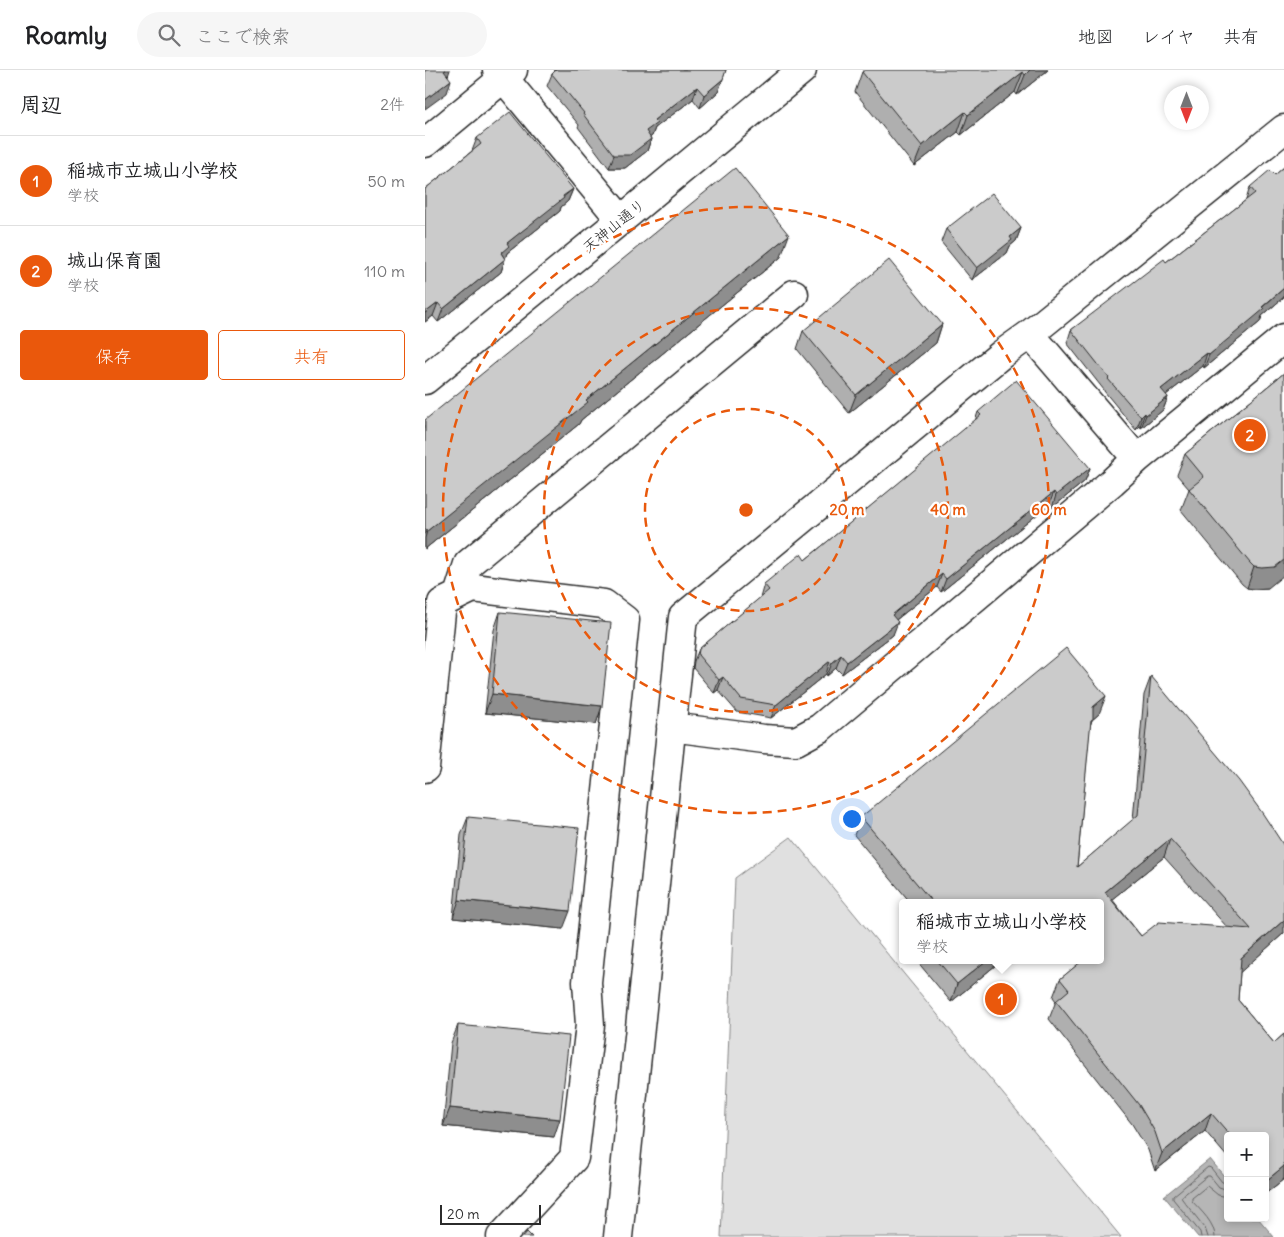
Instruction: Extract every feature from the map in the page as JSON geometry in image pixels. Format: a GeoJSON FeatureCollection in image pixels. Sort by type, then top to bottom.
{"type":"FeatureCollection","features":[{"type":"Feature","properties":{"kind":"street","name":"天神山通り"},"geometry":{"type":"LineString","coordinates":[[425,380],[802,70]]}},
{"type":"Feature","properties":{"kind":"street"},"geometry":{"type":"LineString","coordinates":[[425,142],[505,72],[621,220]]}},
{"type":"Feature","properties":{"kind":"street"},"geometry":{"type":"LineString","coordinates":[[618,1237],[683,617],[1002,354],[1030,334],[1284,129]]}},
{"type":"Feature","properties":{"kind":"street"},"geometry":{"type":"LineString","coordinates":[[458,596],[468,564],[794,294]]}},
{"type":"Feature","properties":{"kind":"street"},"geometry":{"type":"LineString","coordinates":[[1030,334],[1137,459]]}},
{"type":"Feature","properties":{"kind":"street"},"geometry":{"type":"LineString","coordinates":[[671,727],[764,739],[796,741],[820,728],[1137,459],[1284,338]]}},
{"type":"Feature","properties":{"kind":"street"},"geometry":{"type":"LineString","coordinates":[[425,768],[443,603],[473,588],[604,604],[625,620],[587,982],[590,1025],[574,1158],[501,1237]]}},
{"type":"Feature","properties":{"kind":"shaded area"},"geometry":{"type":"Polygon","coordinates":[[[791,837],[1121,1237],[721,1237],[735,878],[791,837]]]}},
{"type":"Feature","properties":{"kind":"water"},"geometry":{"type":"Polygon","coordinates":[[[1210,1159],[1224,1176],[1224,1222],[1261,1222],[1274,1237],[1198,1237],[1164,1196],[1210,1159]]]}},
{"type":"Feature","properties":{"kind":"building"},"geometry":{"type":"Polygon","coordinates":[[[425,70],[446,70],[444,71],[451,80],[425,100],[425,70]]]}},
{"type":"Feature","properties":{"kind":"building"},"geometry":{"type":"Polygon","coordinates":[[[556,70],[726,70],[723,79],[704,95],[697,87],[654,120],[657,123],[646,131],[651,139],[630,155],[614,155],[584,113],[552,74],[556,70]]]}},
{"type":"Feature","properties":{"kind":"building"},"geometry":{"type":"Polygon","coordinates":[[[865,70],[1030,70],[1025,75],[1023,72],[968,115],[965,112],[922,146],[862,72],[865,70]]]}},
{"type":"Feature","properties":{"kind":"building"},"geometry":{"type":"Polygon","coordinates":[[[510,112],[573,189],[507,243],[509,246],[501,253],[505,259],[443,309],[438,303],[425,313],[425,189],[481,144],[477,138],[510,112]]]}},
{"type":"Feature","properties":{"kind":"building"},"geometry":{"type":"Polygon","coordinates":[[[1284,167],[1284,288],[1262,307],[1264,309],[1209,355],[1207,353],[1161,389],[1168,397],[1141,417],[1108,379],[1071,330],[1164,259],[1166,262],[1255,193],[1250,187],[1270,170],[1275,175],[1284,167]]]}},
{"type":"Feature","properties":{"kind":"building"},"geometry":{"type":"Polygon","coordinates":[[[735,168],[789,235],[586,400],[588,402],[427,531],[425,528],[425,420],[735,168]]]}},
{"type":"Feature","properties":{"kind":"building"},"geometry":{"type":"Polygon","coordinates":[[[992,193],[1021,228],[1010,237],[1012,240],[977,268],[946,229],[992,193]]]}},
{"type":"Feature","properties":{"kind":"building"},"geometry":{"type":"Polygon","coordinates":[[[889,260],[942,324],[856,395],[803,331],[889,260]]]}},
{"type":"Feature","properties":{"kind":"building"},"geometry":{"type":"Polygon","coordinates":[[[1284,373],[1284,560],[1275,567],[1254,567],[1189,489],[1204,477],[1185,454],[1284,373]]]}},
{"type":"Feature","properties":{"kind":"building"},"geometry":{"type":"Polygon","coordinates":[[[1016,380],[1090,468],[1056,495],[1054,492],[946,579],[942,574],[892,615],[898,622],[847,662],[841,655],[832,663],[830,661],[776,705],[741,699],[723,677],[719,680],[698,655],[699,649],[769,590],[764,584],[801,554],[805,560],[981,415],[978,412],[1016,380]]]}},
{"type":"Feature","properties":{"kind":"building"},"geometry":{"type":"Polygon","coordinates":[[[500,612],[611,623],[602,706],[492,694],[500,612]]]}},
{"type":"Feature","properties":{"kind":"building"},"geometry":{"type":"Polygon","coordinates":[[[1066,648],[1106,696],[1093,707],[1077,867],[1138,815],[1151,676],[1239,781],[1284,846],[1284,920],[1241,958],[1238,1000],[1274,1043],[1284,1034],[1284,1166],[1269,1178],[1269,1132],[1228,1132],[1211,1113],[1162,1153],[1155,1132],[1139,1105],[1056,1001],[1069,990],[1060,979],[1078,964],[1104,964],[1104,899],[930,899],[861,817],[1066,648]],[[1170,839],[1105,892],[1141,936],[1159,922],[1251,929],[1170,839]]]}},
{"type":"Feature","properties":{"kind":"building"},"geometry":{"type":"Polygon","coordinates":[[[468,817],[579,828],[570,911],[459,900],[468,817]]]}},
{"type":"Feature","properties":{"kind":"building"},"geometry":{"type":"Polygon","coordinates":[[[940,964],[982,964],[957,984],[940,964]]]}},
{"type":"Feature","properties":{"kind":"building"},"geometry":{"type":"Polygon","coordinates":[[[458,1025],[569,1036],[560,1119],[450,1108],[458,1025]]]}},
{"type":"Feature","properties":{"kind":"building"},"geometry":{"type":"Polygon","coordinates":[[[527,1232],[532,1237],[523,1237],[527,1232]]]}},
{"type":"Feature","properties":{"kind":"place","name":"城山保育園"},"geometry":{"type":"Point","coordinates":[1250,435]}},
{"type":"Feature","properties":{"kind":"place","name":"稲城市立城山小学校"},"geometry":{"type":"Point","coordinates":[1001,999]}}]}
